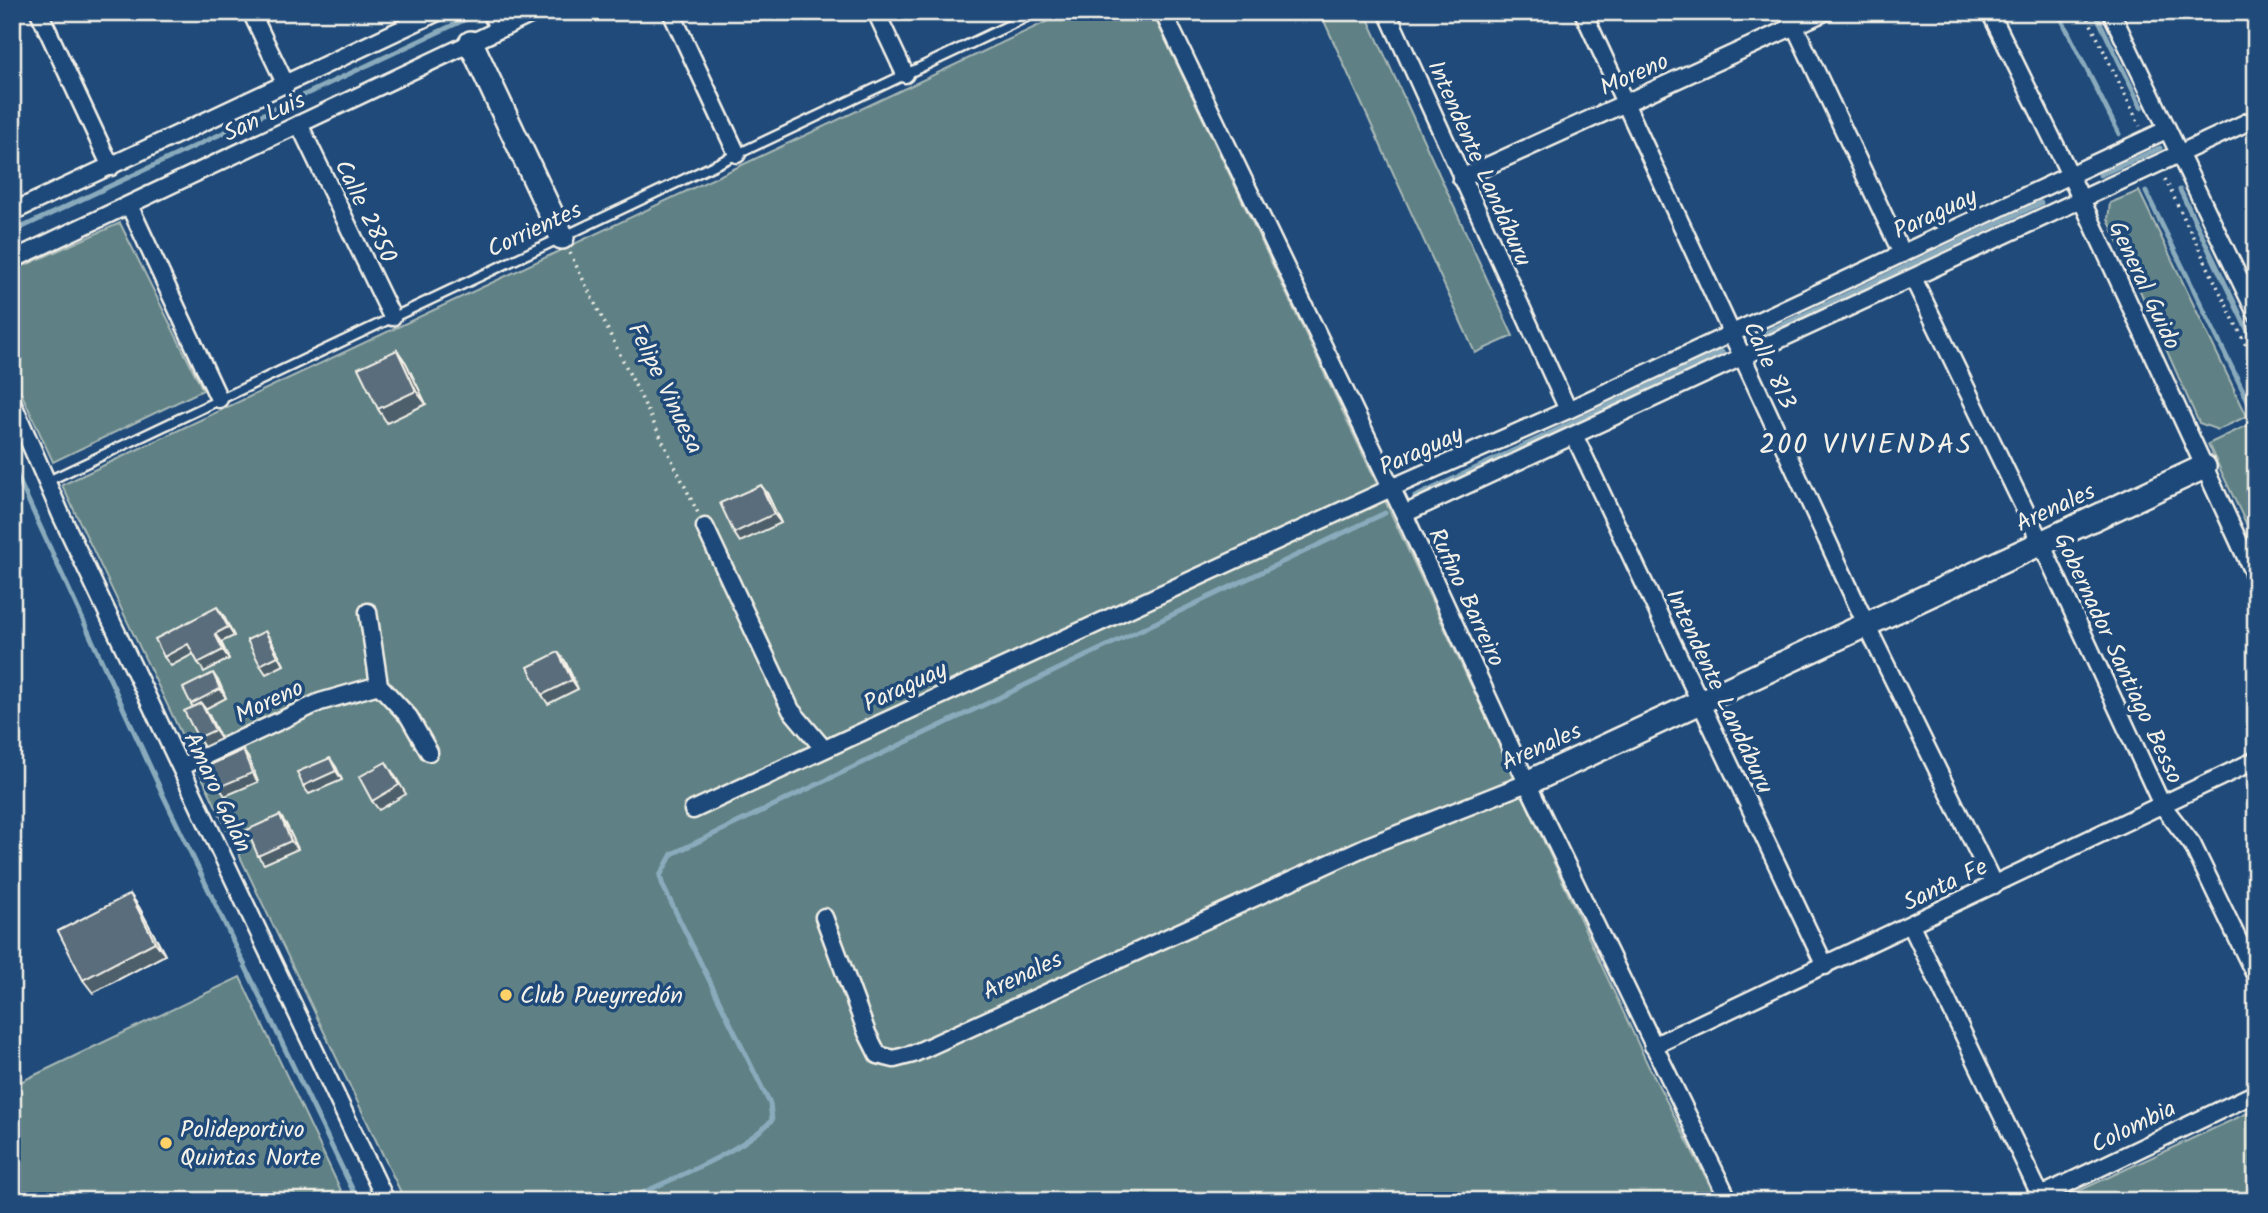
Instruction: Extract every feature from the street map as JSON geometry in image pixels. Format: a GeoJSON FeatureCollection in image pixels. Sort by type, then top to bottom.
{"type":"FeatureCollection","features":[{"type":"Feature","properties":{"kind":"street"},"geometry":{"type":"LineString","coordinates":[[39,12],[111,167]]}},
{"type":"Feature","properties":{"kind":"street"},"geometry":{"type":"LineString","coordinates":[[250,12],[286,85]]}},
{"type":"Feature","properties":{"kind":"street","name":"San Luis"},"geometry":{"type":"LineString","coordinates":[[12,212],[438,12]]}},
{"type":"Feature","properties":{"kind":"street","name":"San Luis"},"geometry":{"type":"LineString","coordinates":[[12,260],[536,12]]}},
{"type":"Feature","properties":{"kind":"street"},"geometry":{"type":"LineString","coordinates":[[671,12],[737,154]]}},
{"type":"Feature","properties":{"kind":"street"},"geometry":{"type":"LineString","coordinates":[[876,12],[905,74]]}},
{"type":"Feature","properties":{"kind":"street","name":"Rufino Barreiro"},"geometry":{"type":"LineString","coordinates":[[1163,12],[1404,514],[1527,783],[1729,1201]]}},
{"type":"Feature","properties":{"kind":"street","name":"Intendente Landáburu"},"geometry":{"type":"LineString","coordinates":[[1387,12],[1568,410]]}},
{"type":"Feature","properties":{"kind":"street","name":"Calle 813"},"geometry":{"type":"LineString","coordinates":[[1583,12],[1866,624],[1994,885]]}},
{"type":"Feature","properties":{"kind":"street","name":"Moreno"},"geometry":{"type":"LineString","coordinates":[[1461,178],[1625,103],[1791,19],[1825,12]]}},
{"type":"Feature","properties":{"kind":"street","name":"General Guido"},"geometry":{"type":"LineString","coordinates":[[1990,12],[2070,175],[2256,579]]}},
{"type":"Feature","properties":{"kind":"street"},"geometry":{"type":"LineString","coordinates":[[2112,12],[2166,130],[2256,313]]}},
{"type":"Feature","properties":{"kind":"street"},"geometry":{"type":"LineString","coordinates":[[1791,19],[1902,254]]}},
{"type":"Feature","properties":{"kind":"street"},"geometry":{"type":"LineString","coordinates":[[471,43],[562,237]]}},
{"type":"Feature","properties":{"kind":"street","name":"Paraguay"},"geometry":{"type":"LineString","coordinates":[[1404,514],[2256,118]]}},
{"type":"Feature","properties":{"kind":"street","name":"Calle 2850"},"geometry":{"type":"LineString","coordinates":[[299,124],[392,317]]}},
{"type":"Feature","properties":{"kind":"street","name":"Paraguay"},"geometry":{"type":"LineString","coordinates":[[692,810],[1391,488],[1568,410],[2166,130]]}},
{"type":"Feature","properties":{"kind":"street"},"geometry":{"type":"LineString","coordinates":[[129,205],[219,399]]}},
{"type":"Feature","properties":{"kind":"street","name":"Gobernador Santiago Besso"},"geometry":{"type":"LineString","coordinates":[[1913,278],[2041,542],[2162,805],[2192,844],[2256,978]]}},
{"type":"Feature","properties":{"kind":"street","name":"Amaro Galán"},"geometry":{"type":"LineString","coordinates":[[12,402],[62,517],[386,1201]]}},
{"type":"Feature","properties":{"kind":"street","name":"Intendente Landáburu"},"geometry":{"type":"LineString","coordinates":[[1574,435],[1825,966]]}},
{"type":"Feature","properties":{"kind":"street","name":"Arenales"},"geometry":{"type":"LineString","coordinates":[[824,917],[867,1033],[878,1055],[894,1059],[913,1054],[1366,847],[1527,783],[2204,467]]}},
{"type":"Feature","properties":{"kind":"street"},"geometry":{"type":"LineString","coordinates":[[705,527],[791,710],[824,748]]}},
{"type":"Feature","properties":{"kind":"street"},"geometry":{"type":"LineString","coordinates":[[368,612],[379,685],[409,717],[429,752]]}},
{"type":"Feature","properties":{"kind":"street","name":"Moreno"},"geometry":{"type":"LineString","coordinates":[[181,767],[320,702],[379,685]]}},
{"type":"Feature","properties":{"kind":"street","name":"Santa Fe"},"geometry":{"type":"LineString","coordinates":[[1653,1046],[2256,760]]}},
{"type":"Feature","properties":{"kind":"street"},"geometry":{"type":"LineString","coordinates":[[1911,925],[2038,1199]]}},
{"type":"Feature","properties":{"kind":"street","name":"Colombia"},"geometry":{"type":"LineString","coordinates":[[2038,1199],[2256,1093]]}},
{"type":"Feature","properties":{"kind":"lane"},"geometry":{"type":"LineString","coordinates":[[486,12],[496,32]]}},
{"type":"Feature","properties":{"kind":"lane","name":"Corrientes"},"geometry":{"type":"LineString","coordinates":[[48,481],[1037,12]]}},
{"type":"Feature","properties":{"kind":"path"},"geometry":{"type":"LineString","coordinates":[[2085,12],[2147,139]]}},
{"type":"Feature","properties":{"kind":"path"},"geometry":{"type":"LineString","coordinates":[[2158,164],[2256,366]]}},
{"type":"Feature","properties":{"kind":"path","name":"Felipe Vinuesa"},"geometry":{"type":"LineString","coordinates":[[562,237],[705,527]]}},
{"type":"Feature","properties":{"kind":"green space"},"geometry":{"type":"Polygon","coordinates":[[[1067,12],[1152,12],[1381,492],[1648,1065],[1718,1201],[405,1201],[62,485],[1067,12]]]}},
{"type":"Feature","properties":{"kind":"green space"},"geometry":{"type":"Polygon","coordinates":[[[1320,12],[1365,12],[1513,336],[1475,353],[1320,12]]]}},
{"type":"Feature","properties":{"kind":"green space"},"geometry":{"type":"Polygon","coordinates":[[[2139,191],[2247,416],[2218,430],[2199,423],[2108,219],[2110,203],[2139,191]]]}},
{"type":"Feature","properties":{"kind":"green space"},"geometry":{"type":"Polygon","coordinates":[[[120,223],[203,390],[53,462],[12,373],[12,271],[120,223]]]}},
{"type":"Feature","properties":{"kind":"green space"},"geometry":{"type":"Polygon","coordinates":[[[2252,423],[2256,431],[2256,544],[2208,444],[2252,423]]]}},
{"type":"Feature","properties":{"kind":"green space","name":"Polideportivo Quintas Norte"},"geometry":{"type":"Polygon","coordinates":[[[240,977],[346,1201],[12,1201],[12,1086],[240,977]]]}},
{"type":"Feature","properties":{"kind":"green space"},"geometry":{"type":"Polygon","coordinates":[[[2256,1109],[2256,1201],[2057,1201],[2256,1109]]]}},
{"type":"Feature","properties":{"kind":"building"},"geometry":{"type":"Polygon","coordinates":[[[397,350],[416,391],[378,409],[358,368],[397,350]]]}},
{"type":"Feature","properties":{"kind":"building"},"geometry":{"type":"Polygon","coordinates":[[[761,485],[774,514],[734,533],[720,503],[761,485]]]}},
{"type":"Feature","properties":{"kind":"building"},"geometry":{"type":"Polygon","coordinates":[[[217,607],[228,627],[215,634],[223,650],[198,663],[188,644],[164,657],[155,639],[217,607]]]}},
{"type":"Feature","properties":{"kind":"building"},"geometry":{"type":"Polygon","coordinates":[[[265,631],[278,656],[260,665],[247,640],[265,631]]]}},
{"type":"Feature","properties":{"kind":"building"},"geometry":{"type":"Polygon","coordinates":[[[558,652],[572,680],[542,695],[528,667],[558,652]]]}},
{"type":"Feature","properties":{"kind":"building"},"geometry":{"type":"Polygon","coordinates":[[[213,673],[220,689],[191,704],[183,688],[213,673]]]}},
{"type":"Feature","properties":{"kind":"building"},"geometry":{"type":"Polygon","coordinates":[[[201,703],[215,730],[198,738],[184,711],[201,703]]]}},
{"type":"Feature","properties":{"kind":"building"},"geometry":{"type":"Polygon","coordinates":[[[243,750],[252,773],[219,787],[210,765],[243,750]]]}},
{"type":"Feature","properties":{"kind":"building"},"geometry":{"type":"Polygon","coordinates":[[[330,758],[336,771],[303,786],[297,772],[330,758]]]}},
{"type":"Feature","properties":{"kind":"building"},"geometry":{"type":"Polygon","coordinates":[[[386,762],[399,785],[372,801],[359,777],[386,762]]]}},
{"type":"Feature","properties":{"kind":"building"},"geometry":{"type":"Polygon","coordinates":[[[280,815],[291,841],[258,856],[247,830],[280,815]]]}},
{"type":"Feature","properties":{"kind":"building"},"geometry":{"type":"Polygon","coordinates":[[[130,894],[155,942],[83,980],[58,931],[130,894]]]}},
{"type":"Feature","properties":{"kind":"waterway"},"geometry":{"type":"LineString","coordinates":[[12,232],[481,12]]}},
{"type":"Feature","properties":{"kind":"waterway"},"geometry":{"type":"LineString","coordinates":[[2058,12],[2119,134]]}},
{"type":"Feature","properties":{"kind":"waterway"},"geometry":{"type":"LineString","coordinates":[[2095,12],[2141,107]]}},
{"type":"Feature","properties":{"kind":"waterway"},"geometry":{"type":"LineString","coordinates":[[2100,175],[2160,148]]}},
{"type":"Feature","properties":{"kind":"waterway"},"geometry":{"type":"LineString","coordinates":[[2180,190],[2256,348]]}},
{"type":"Feature","properties":{"kind":"waterway"},"geometry":{"type":"LineString","coordinates":[[2146,192],[2256,417]]}},
{"type":"Feature","properties":{"kind":"waterway"},"geometry":{"type":"LineString","coordinates":[[1750,340],[2041,203]]}},
{"type":"Feature","properties":{"kind":"waterway"},"geometry":{"type":"LineString","coordinates":[[1415,497],[1722,352]]}},
{"type":"Feature","properties":{"kind":"waterway"},"geometry":{"type":"LineString","coordinates":[[12,465],[164,797],[358,1201]]}},
{"type":"Feature","properties":{"kind":"waterway"},"geometry":{"type":"LineString","coordinates":[[625,1201],[723,1155],[759,1132],[772,1120],[770,1104],[663,886],[660,876],[672,854],[1385,513]]}},
{"type":"Feature","properties":{"kind":"place","name":"Club Pueyrredón"},"geometry":{"type":"Point","coordinates":[506,995]}},
{"type":"Feature","properties":{"kind":"place","name":"Polideportivo Quintas Norte"},"geometry":{"type":"Point","coordinates":[166,1143]}},
{"type":"Feature","properties":{"kind":"district","name":"200 VIVIENDAS"},"geometry":{"type":"Point","coordinates":[1866,443]}}]}
